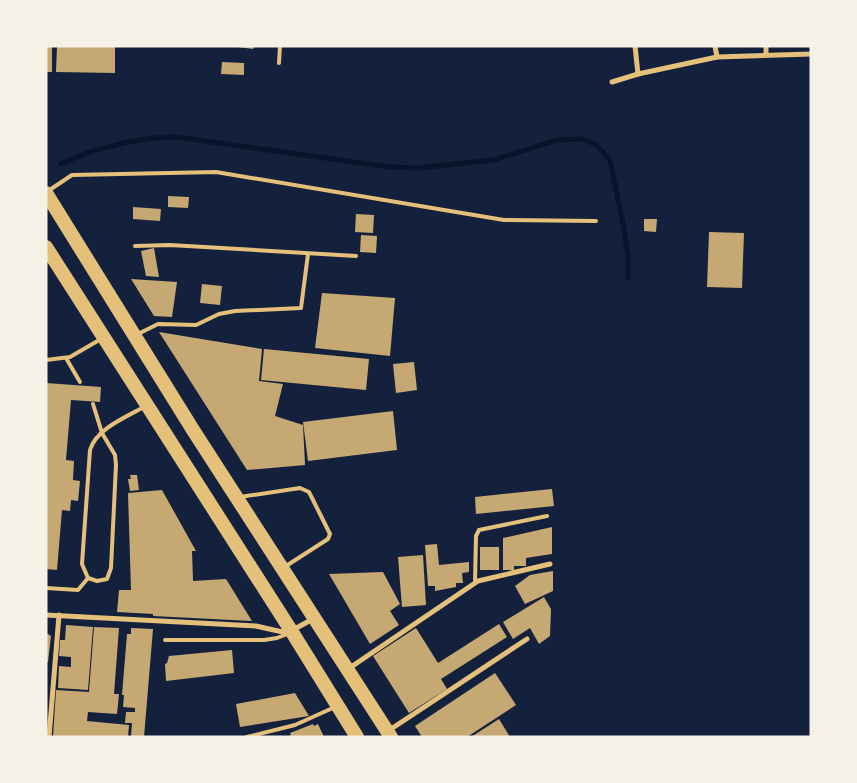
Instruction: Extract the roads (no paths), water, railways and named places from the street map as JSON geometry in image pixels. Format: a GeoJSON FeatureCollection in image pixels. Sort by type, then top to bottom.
{"type":"FeatureCollection","features":[{"type":"Feature","properties":{"kind":"highway"},"geometry":{"type":"LineString","coordinates":[[46,193],[389,734]]}},
{"type":"Feature","properties":{"kind":"highway"},"geometry":{"type":"LineString","coordinates":[[46,247],[357,737]]}},
{"type":"Feature","properties":{"kind":"street"},"geometry":{"type":"LineString","coordinates":[[635,46],[638,74]]}},
{"type":"Feature","properties":{"kind":"street"},"geometry":{"type":"LineString","coordinates":[[716,46],[716,57]]}},
{"type":"Feature","properties":{"kind":"street"},"geometry":{"type":"LineString","coordinates":[[766,46],[766,55]]}},
{"type":"Feature","properties":{"kind":"street"},"geometry":{"type":"LineString","coordinates":[[612,82],[638,74],[716,57],[811,54]]}},
{"type":"Feature","properties":{"kind":"street"},"geometry":{"type":"LineString","coordinates":[[348,669],[475,583],[550,564]]}},
{"type":"Feature","properties":{"kind":"street"},"geometry":{"type":"LineString","coordinates":[[46,615],[256,626],[283,633],[292,632],[315,618]]}},
{"type":"Feature","properties":{"kind":"street"},"geometry":{"type":"LineString","coordinates":[[49,737],[59,616]]}},
{"type":"Feature","properties":{"kind":"street"},"geometry":{"type":"LineString","coordinates":[[389,734],[528,639]]}},
{"type":"Feature","properties":{"kind":"lane"},"geometry":{"type":"LineString","coordinates":[[279,63],[280,46]]}},
{"type":"Feature","properties":{"kind":"lane"},"geometry":{"type":"LineString","coordinates":[[46,193],[72,174],[216,172],[504,220],[596,221]]}},
{"type":"Feature","properties":{"kind":"lane"},"geometry":{"type":"LineString","coordinates":[[135,246],[170,245],[356,256]]}},
{"type":"Feature","properties":{"kind":"lane"},"geometry":{"type":"LineString","coordinates":[[135,336],[158,324],[190,326],[219,314],[234,311],[301,308],[308,254]]}},
{"type":"Feature","properties":{"kind":"lane"},"geometry":{"type":"LineString","coordinates":[[46,360],[66,358],[103,338]]}},
{"type":"Feature","properties":{"kind":"lane"},"geometry":{"type":"LineString","coordinates":[[66,358],[80,382]]}},
{"type":"Feature","properties":{"kind":"lane"},"geometry":{"type":"LineString","coordinates":[[88,578],[102,581],[107,579],[111,568],[115,457],[102,433],[93,404]]}},
{"type":"Feature","properties":{"kind":"lane"},"geometry":{"type":"LineString","coordinates":[[88,578],[82,564],[90,450],[93,441],[102,433],[146,406]]}},
{"type":"Feature","properties":{"kind":"lane"},"geometry":{"type":"LineString","coordinates":[[237,497],[300,488],[309,492],[330,534],[328,539],[284,568]]}},
{"type":"Feature","properties":{"kind":"lane"},"geometry":{"type":"LineString","coordinates":[[475,583],[476,536],[479,530],[548,516]]}},
{"type":"Feature","properties":{"kind":"lane"},"geometry":{"type":"LineString","coordinates":[[46,588],[78,590],[88,578]]}},
{"type":"Feature","properties":{"kind":"lane"},"geometry":{"type":"LineString","coordinates":[[165,640],[264,640],[277,638],[292,632]]}},
{"type":"Feature","properties":{"kind":"lane"},"geometry":{"type":"LineString","coordinates":[[247,737],[295,725],[337,706]]}},
{"type":"Feature","properties":{"kind":"waterway"},"geometry":{"type":"LineString","coordinates":[[61,164],[87,153],[118,144],[163,137],[177,137],[389,167],[418,168],[493,160],[557,140],[582,139],[597,145],[610,161],[624,229],[628,256],[628,278]]}}]}
